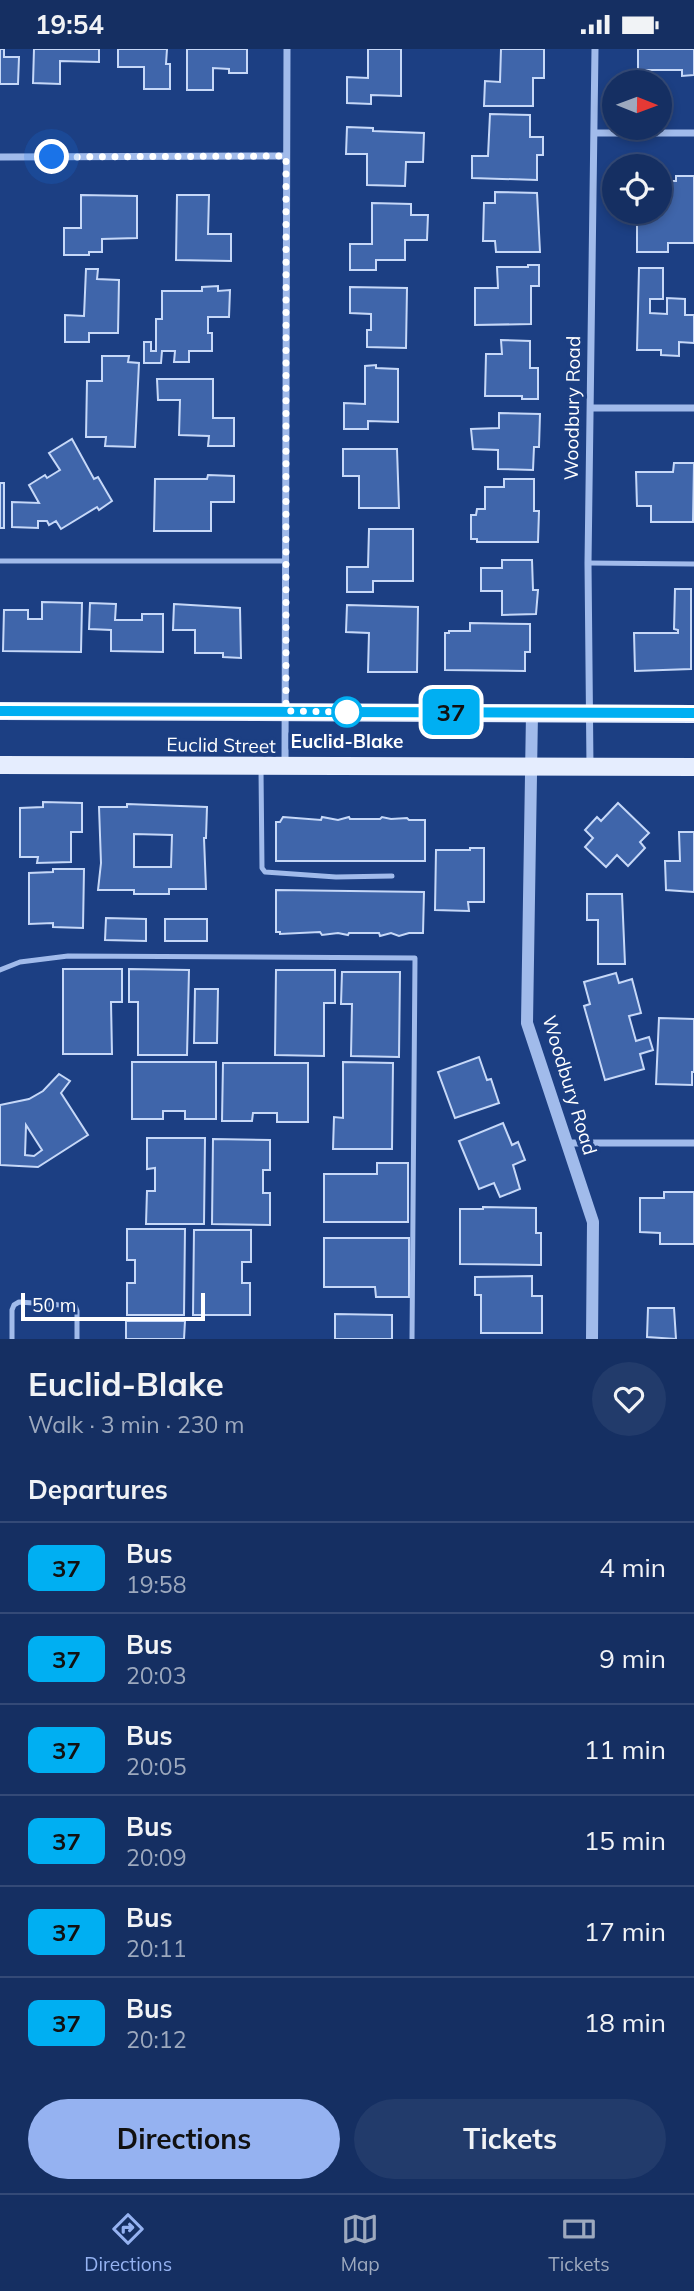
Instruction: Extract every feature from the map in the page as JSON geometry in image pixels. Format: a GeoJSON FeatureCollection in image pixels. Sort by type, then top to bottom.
{"type":"FeatureCollection","features":[{"type":"Feature","properties":{"kind":"main road","name":"Euclid Street"},"geometry":{"type":"LineString","coordinates":[[0,711],[694,713]]}},
{"type":"Feature","properties":{"kind":"main road","name":"Euclid Street"},"geometry":{"type":"LineString","coordinates":[[0,765],[694,767]]}},
{"type":"Feature","properties":{"kind":"street"},"geometry":{"type":"LineString","coordinates":[[285,767],[287,49]]}},
{"type":"Feature","properties":{"kind":"street","name":"Woodbury Road"},"geometry":{"type":"LineString","coordinates":[[590,767],[588,563],[595,49]]}},
{"type":"Feature","properties":{"kind":"street"},"geometry":{"type":"LineString","coordinates":[[595,133],[694,133]]}},
{"type":"Feature","properties":{"kind":"street"},"geometry":{"type":"LineString","coordinates":[[0,157],[286,156]]}},
{"type":"Feature","properties":{"kind":"street"},"geometry":{"type":"LineString","coordinates":[[591,408],[694,408]]}},
{"type":"Feature","properties":{"kind":"street","name":"Woodbury Road"},"geometry":{"type":"LineString","coordinates":[[532,713],[527,1023],[593,1222],[592,1339]]}},
{"type":"Feature","properties":{"kind":"street"},"geometry":{"type":"LineString","coordinates":[[567,1143],[694,1143]]}},
{"type":"Feature","properties":{"kind":"lane"},"geometry":{"type":"LineString","coordinates":[[0,562],[286,561]]}},
{"type":"Feature","properties":{"kind":"lane"},"geometry":{"type":"LineString","coordinates":[[588,563],[694,564]]}},
{"type":"Feature","properties":{"kind":"lane"},"geometry":{"type":"LineString","coordinates":[[261,767],[262,868],[265,872],[336,877],[391,876]]}},
{"type":"Feature","properties":{"kind":"lane"},"geometry":{"type":"LineString","coordinates":[[0,970],[20,962],[68,956],[415,958],[412,1339]]}},
{"type":"Feature","properties":{"kind":"lane"},"geometry":{"type":"LineString","coordinates":[[12,1339],[12,1310],[19,1302],[75,1306],[77,1339]]}},
{"type":"Feature","properties":{"kind":"building"},"geometry":{"type":"Polygon","coordinates":[[[0,49],[4,49],[4,57],[19,57],[18,84],[0,84],[0,49]]]}},
{"type":"Feature","properties":{"kind":"building"},"geometry":{"type":"Polygon","coordinates":[[[34,49],[99,49],[99,62],[60,61],[60,84],[33,83],[34,49]]]}},
{"type":"Feature","properties":{"kind":"building"},"geometry":{"type":"Polygon","coordinates":[[[118,49],[167,49],[166,64],[170,64],[170,89],[144,89],[144,67],[118,67],[118,49]]]}},
{"type":"Feature","properties":{"kind":"building"},"geometry":{"type":"Polygon","coordinates":[[[187,49],[247,49],[247,73],[229,73],[229,69],[213,68],[213,90],[187,90],[187,49]]]}},
{"type":"Feature","properties":{"kind":"building"},"geometry":{"type":"Polygon","coordinates":[[[368,49],[401,49],[401,96],[371,95],[371,104],[347,103],[347,77],[368,78],[368,49]]]}},
{"type":"Feature","properties":{"kind":"building"},"geometry":{"type":"Polygon","coordinates":[[[501,49],[544,49],[544,78],[533,78],[533,106],[484,106],[485,81],[500,82],[501,49]]]}},
{"type":"Feature","properties":{"kind":"building"},"geometry":{"type":"Polygon","coordinates":[[[638,49],[694,49],[694,75],[682,76],[682,70],[638,70],[638,49]]]}},
{"type":"Feature","properties":{"kind":"building"},"geometry":{"type":"Polygon","coordinates":[[[490,114],[530,115],[530,137],[543,137],[543,155],[537,155],[537,180],[472,178],[472,156],[488,156],[490,114]]]}},
{"type":"Feature","properties":{"kind":"building"},"geometry":{"type":"Polygon","coordinates":[[[347,127],[424,133],[423,162],[406,162],[405,186],[367,185],[367,154],[346,154],[347,127]]]}},
{"type":"Feature","properties":{"kind":"building"},"geometry":{"type":"Polygon","coordinates":[[[676,176],[694,176],[694,243],[668,243],[668,252],[637,252],[637,224],[672,224],[672,181],[676,181],[676,176]]]}},
{"type":"Feature","properties":{"kind":"building"},"geometry":{"type":"Polygon","coordinates":[[[495,192],[537,193],[540,252],[496,252],[495,241],[483,241],[484,203],[495,203],[495,192]]]}},
{"type":"Feature","properties":{"kind":"building"},"geometry":{"type":"Polygon","coordinates":[[[81,195],[137,196],[137,238],[102,239],[102,252],[64,255],[64,228],[81,228],[81,195]]]}},
{"type":"Feature","properties":{"kind":"building"},"geometry":{"type":"Polygon","coordinates":[[[177,195],[209,195],[208,234],[231,234],[231,261],[176,260],[177,195]]]}},
{"type":"Feature","properties":{"kind":"building"},"geometry":{"type":"Polygon","coordinates":[[[372,203],[411,204],[411,215],[428,215],[427,240],[405,240],[405,260],[376,260],[376,270],[350,270],[350,244],[372,244],[372,203]]]}},
{"type":"Feature","properties":{"kind":"building"},"geometry":{"type":"Polygon","coordinates":[[[539,265],[539,286],[531,286],[531,324],[475,325],[475,288],[498,288],[497,267],[539,265]]]}},
{"type":"Feature","properties":{"kind":"building"},"geometry":{"type":"Polygon","coordinates":[[[639,268],[663,268],[663,299],[650,299],[650,313],[667,314],[667,298],[685,299],[685,315],[694,315],[694,343],[679,342],[679,356],[661,355],[661,350],[637,350],[639,268]]]}},
{"type":"Feature","properties":{"kind":"building"},"geometry":{"type":"Polygon","coordinates":[[[86,269],[98,269],[97,279],[119,280],[118,333],[89,333],[89,342],[65,342],[65,315],[84,316],[86,269]]]}},
{"type":"Feature","properties":{"kind":"building"},"geometry":{"type":"Polygon","coordinates":[[[218,286],[218,291],[230,290],[229,317],[208,317],[208,333],[212,333],[212,351],[189,351],[189,362],[174,362],[175,351],[162,351],[161,363],[144,363],[144,342],[151,342],[151,351],[156,351],[156,319],[162,319],[162,291],[202,291],[202,287],[218,286]]]}},
{"type":"Feature","properties":{"kind":"building"},"geometry":{"type":"Polygon","coordinates":[[[350,287],[407,288],[406,348],[367,347],[371,314],[350,313],[350,287]]]}},
{"type":"Feature","properties":{"kind":"building"},"geometry":{"type":"Polygon","coordinates":[[[501,340],[530,341],[530,368],[538,368],[538,399],[485,396],[486,354],[502,354],[501,340]]]}},
{"type":"Feature","properties":{"kind":"building"},"geometry":{"type":"Polygon","coordinates":[[[102,356],[129,356],[128,362],[139,363],[135,447],[105,446],[106,437],[86,437],[87,381],[102,381],[102,356]]]}},
{"type":"Feature","properties":{"kind":"building"},"geometry":{"type":"Polygon","coordinates":[[[376,365],[376,368],[398,369],[398,422],[368,421],[368,429],[344,429],[344,403],[365,404],[365,366],[376,365]]]}},
{"type":"Feature","properties":{"kind":"building"},"geometry":{"type":"Polygon","coordinates":[[[157,379],[213,379],[213,418],[234,418],[234,446],[208,446],[209,436],[179,435],[180,400],[158,400],[157,379]]]}},
{"type":"Feature","properties":{"kind":"building"},"geometry":{"type":"Polygon","coordinates":[[[499,413],[540,414],[539,447],[534,447],[533,470],[498,469],[498,450],[473,449],[471,429],[499,428],[499,413]]]}},
{"type":"Feature","properties":{"kind":"building"},"geometry":{"type":"Polygon","coordinates":[[[72,439],[94,479],[98,477],[112,501],[61,529],[56,521],[49,525],[47,521],[38,521],[38,528],[12,527],[12,502],[39,503],[29,485],[60,470],[49,453],[72,439]]]}},
{"type":"Feature","properties":{"kind":"building"},"geometry":{"type":"Polygon","coordinates":[[[343,449],[397,449],[399,508],[359,508],[359,476],[343,476],[343,449]]]}},
{"type":"Feature","properties":{"kind":"building"},"geometry":{"type":"Polygon","coordinates":[[[674,463],[694,463],[693,522],[651,522],[651,506],[637,506],[636,472],[673,472],[674,463]]]}},
{"type":"Feature","properties":{"kind":"building"},"geometry":{"type":"Polygon","coordinates":[[[208,475],[234,476],[234,502],[211,502],[211,531],[154,531],[155,479],[207,479],[208,475]]]}},
{"type":"Feature","properties":{"kind":"building"},"geometry":{"type":"Polygon","coordinates":[[[504,479],[534,479],[534,511],[539,511],[538,542],[477,542],[477,539],[471,539],[471,515],[476,515],[477,509],[485,509],[485,487],[504,487],[504,479]]]}},
{"type":"Feature","properties":{"kind":"building"},"geometry":{"type":"Polygon","coordinates":[[[0,483],[4,483],[4,528],[0,528],[0,483]]]}},
{"type":"Feature","properties":{"kind":"building"},"geometry":{"type":"Polygon","coordinates":[[[369,529],[413,529],[413,581],[373,581],[373,592],[347,592],[347,567],[368,567],[369,529]]]}},
{"type":"Feature","properties":{"kind":"building"},"geometry":{"type":"Polygon","coordinates":[[[502,560],[532,560],[533,590],[538,590],[536,614],[502,615],[502,591],[481,591],[481,568],[502,568],[502,560]]]}},
{"type":"Feature","properties":{"kind":"building"},"geometry":{"type":"Polygon","coordinates":[[[675,589],[691,589],[691,669],[635,671],[634,633],[678,633],[678,630],[674,629],[675,589]]]}},
{"type":"Feature","properties":{"kind":"building"},"geometry":{"type":"Polygon","coordinates":[[[42,602],[82,603],[81,652],[3,651],[4,610],[28,610],[28,619],[42,619],[42,602]]]}},
{"type":"Feature","properties":{"kind":"building"},"geometry":{"type":"Polygon","coordinates":[[[90,603],[116,604],[115,620],[142,620],[142,614],[163,614],[163,652],[111,651],[111,630],[89,629],[90,603]]]}},
{"type":"Feature","properties":{"kind":"building"},"geometry":{"type":"Polygon","coordinates":[[[174,604],[240,608],[241,658],[223,657],[223,653],[195,653],[195,630],[173,630],[174,604]]]}},
{"type":"Feature","properties":{"kind":"building"},"geometry":{"type":"Polygon","coordinates":[[[347,605],[418,607],[417,672],[368,672],[369,633],[346,632],[347,605]]]}},
{"type":"Feature","properties":{"kind":"building"},"geometry":{"type":"Polygon","coordinates":[[[470,623],[530,624],[530,652],[525,652],[525,671],[445,670],[445,633],[470,631],[470,623]]]}},
{"type":"Feature","properties":{"kind":"building"},"geometry":{"type":"Polygon","coordinates":[[[43,802],[82,803],[82,832],[71,832],[71,862],[37,863],[38,857],[20,857],[20,808],[43,807],[43,802]]]}},
{"type":"Feature","properties":{"kind":"building"},"geometry":{"type":"Polygon","coordinates":[[[618,803],[649,833],[640,842],[645,848],[628,866],[617,855],[606,867],[585,847],[593,838],[585,830],[597,817],[601,821],[618,803]]]}},
{"type":"Feature","properties":{"kind":"building"},"geometry":{"type":"Polygon","coordinates":[[[127,804],[207,807],[204,838],[206,889],[169,889],[169,894],[98,890],[101,863],[99,807],[127,807],[127,804]],[[134,834],[134,867],[171,867],[172,835],[134,834]]]}},
{"type":"Feature","properties":{"kind":"building"},"geometry":{"type":"Polygon","coordinates":[[[283,817],[321,820],[322,817],[338,820],[349,817],[382,817],[425,820],[425,861],[276,861],[276,822],[280,822],[283,817]]]}},
{"type":"Feature","properties":{"kind":"building"},"geometry":{"type":"Polygon","coordinates":[[[679,832],[694,832],[694,892],[666,890],[665,861],[680,861],[679,832]]]}},
{"type":"Feature","properties":{"kind":"building"},"geometry":{"type":"Polygon","coordinates":[[[484,848],[484,902],[468,902],[469,911],[435,910],[436,850],[484,848]]]}},
{"type":"Feature","properties":{"kind":"building"},"geometry":{"type":"Polygon","coordinates":[[[53,869],[84,869],[83,928],[53,927],[53,923],[29,924],[29,873],[53,872],[53,869]]]}},
{"type":"Feature","properties":{"kind":"building"},"geometry":{"type":"Polygon","coordinates":[[[276,890],[424,892],[423,933],[399,936],[391,933],[380,936],[379,933],[280,934],[276,932],[276,890]]]}},
{"type":"Feature","properties":{"kind":"building"},"geometry":{"type":"Polygon","coordinates":[[[587,894],[622,894],[625,964],[598,964],[598,920],[587,920],[587,894]]]}},
{"type":"Feature","properties":{"kind":"building"},"geometry":{"type":"Polygon","coordinates":[[[106,918],[146,919],[146,941],[105,940],[106,918]]]}},
{"type":"Feature","properties":{"kind":"building"},"geometry":{"type":"Polygon","coordinates":[[[165,919],[207,919],[207,941],[165,941],[165,919]]]}},
{"type":"Feature","properties":{"kind":"building"},"geometry":{"type":"Polygon","coordinates":[[[63,969],[122,969],[122,1002],[111,1002],[112,1054],[63,1054],[63,969]]]}},
{"type":"Feature","properties":{"kind":"building"},"geometry":{"type":"Polygon","coordinates":[[[129,969],[189,970],[187,1055],[138,1055],[138,1002],[129,1002],[129,969]]]}},
{"type":"Feature","properties":{"kind":"building"},"geometry":{"type":"Polygon","coordinates":[[[276,970],[335,970],[335,1003],[324,1003],[324,1056],[275,1055],[276,970]]]}},
{"type":"Feature","properties":{"kind":"building"},"geometry":{"type":"Polygon","coordinates":[[[342,972],[400,972],[399,1057],[351,1056],[352,1004],[341,1004],[342,972]]]}},
{"type":"Feature","properties":{"kind":"building"},"geometry":{"type":"Polygon","coordinates":[[[616,973],[619,983],[632,979],[641,1013],[629,1016],[636,1041],[649,1037],[653,1050],[640,1054],[644,1069],[605,1080],[584,1006],[590,1004],[584,982],[616,973]]]}},
{"type":"Feature","properties":{"kind":"building"},"geometry":{"type":"Polygon","coordinates":[[[195,989],[218,989],[217,1043],[194,1043],[195,989]]]}},
{"type":"Feature","properties":{"kind":"building"},"geometry":{"type":"Polygon","coordinates":[[[659,1018],[694,1019],[692,1085],[656,1084],[659,1018]]]}},
{"type":"Feature","properties":{"kind":"building"},"geometry":{"type":"Polygon","coordinates":[[[479,1057],[487,1080],[491,1079],[499,1103],[455,1118],[438,1072],[479,1057]]]}},
{"type":"Feature","properties":{"kind":"building"},"geometry":{"type":"Polygon","coordinates":[[[132,1062],[216,1062],[216,1119],[185,1119],[185,1111],[163,1111],[163,1119],[132,1119],[132,1062]]]}},
{"type":"Feature","properties":{"kind":"building"},"geometry":{"type":"Polygon","coordinates":[[[343,1062],[393,1063],[392,1149],[333,1149],[334,1117],[343,1118],[343,1062]]]}},
{"type":"Feature","properties":{"kind":"building"},"geometry":{"type":"Polygon","coordinates":[[[223,1063],[308,1063],[308,1122],[277,1122],[277,1113],[253,1113],[252,1121],[222,1121],[223,1063]]]}},
{"type":"Feature","properties":{"kind":"building"},"geometry":{"type":"Polygon","coordinates":[[[59,1074],[70,1081],[61,1093],[88,1135],[38,1167],[0,1165],[0,1105],[29,1099],[43,1091],[59,1074]],[[26,1125],[25,1155],[34,1156],[42,1150],[26,1125]]]}},
{"type":"Feature","properties":{"kind":"building"},"geometry":{"type":"Polygon","coordinates":[[[503,1123],[512,1145],[518,1142],[525,1160],[513,1165],[520,1189],[500,1197],[494,1183],[479,1189],[459,1141],[503,1123]]]}},
{"type":"Feature","properties":{"kind":"building"},"geometry":{"type":"Polygon","coordinates":[[[147,1138],[205,1138],[204,1224],[146,1224],[147,1191],[155,1191],[155,1168],[147,1169],[147,1138]]]}},
{"type":"Feature","properties":{"kind":"building"},"geometry":{"type":"Polygon","coordinates":[[[213,1139],[270,1140],[270,1170],[263,1170],[263,1193],[270,1193],[270,1225],[212,1224],[213,1139]]]}},
{"type":"Feature","properties":{"kind":"building"},"geometry":{"type":"Polygon","coordinates":[[[377,1163],[408,1163],[408,1222],[324,1222],[324,1174],[377,1174],[377,1163]]]}},
{"type":"Feature","properties":{"kind":"building"},"geometry":{"type":"Polygon","coordinates":[[[664,1192],[694,1192],[694,1244],[660,1244],[660,1233],[640,1232],[640,1198],[664,1198],[664,1192]]]}},
{"type":"Feature","properties":{"kind":"building"},"geometry":{"type":"Polygon","coordinates":[[[536,1208],[536,1233],[541,1233],[541,1265],[460,1264],[460,1209],[536,1208]]]}},
{"type":"Feature","properties":{"kind":"building"},"geometry":{"type":"Polygon","coordinates":[[[127,1229],[185,1229],[184,1315],[127,1315],[127,1283],[135,1283],[135,1260],[127,1260],[127,1229]]]}},
{"type":"Feature","properties":{"kind":"building"},"geometry":{"type":"Polygon","coordinates":[[[194,1230],[251,1230],[251,1262],[242,1262],[242,1283],[250,1283],[250,1315],[193,1315],[194,1230]]]}},
{"type":"Feature","properties":{"kind":"building"},"geometry":{"type":"Polygon","coordinates":[[[324,1238],[409,1238],[409,1297],[376,1297],[375,1287],[324,1287],[324,1238]]]}},
{"type":"Feature","properties":{"kind":"building"},"geometry":{"type":"Polygon","coordinates":[[[532,1276],[532,1296],[542,1296],[542,1333],[481,1333],[481,1295],[475,1295],[475,1277],[532,1276]]]}},
{"type":"Feature","properties":{"kind":"building"},"geometry":{"type":"Polygon","coordinates":[[[648,1308],[674,1308],[676,1339],[647,1337],[648,1308]]]}},
{"type":"Feature","properties":{"kind":"building"},"geometry":{"type":"Polygon","coordinates":[[[335,1314],[392,1315],[392,1339],[335,1339],[335,1314]]]}},
{"type":"Feature","properties":{"kind":"building"},"geometry":{"type":"Polygon","coordinates":[[[126,1321],[185,1321],[184,1339],[126,1339],[126,1321]]]}},
{"type":"Feature","properties":{"kind":"bus line","name":"37"},"geometry":{"type":"LineString","coordinates":[[0,711],[694,713]]}},
{"type":"Feature","properties":{"kind":"place","name":"Euclid-Blake"},"geometry":{"type":"Point","coordinates":[347,712]}},
{"type":"Feature","properties":{"kind":"route"},"geometry":{"type":"LineString","coordinates":[[52,157],[286,156],[286,711],[347,712]]}}]}
